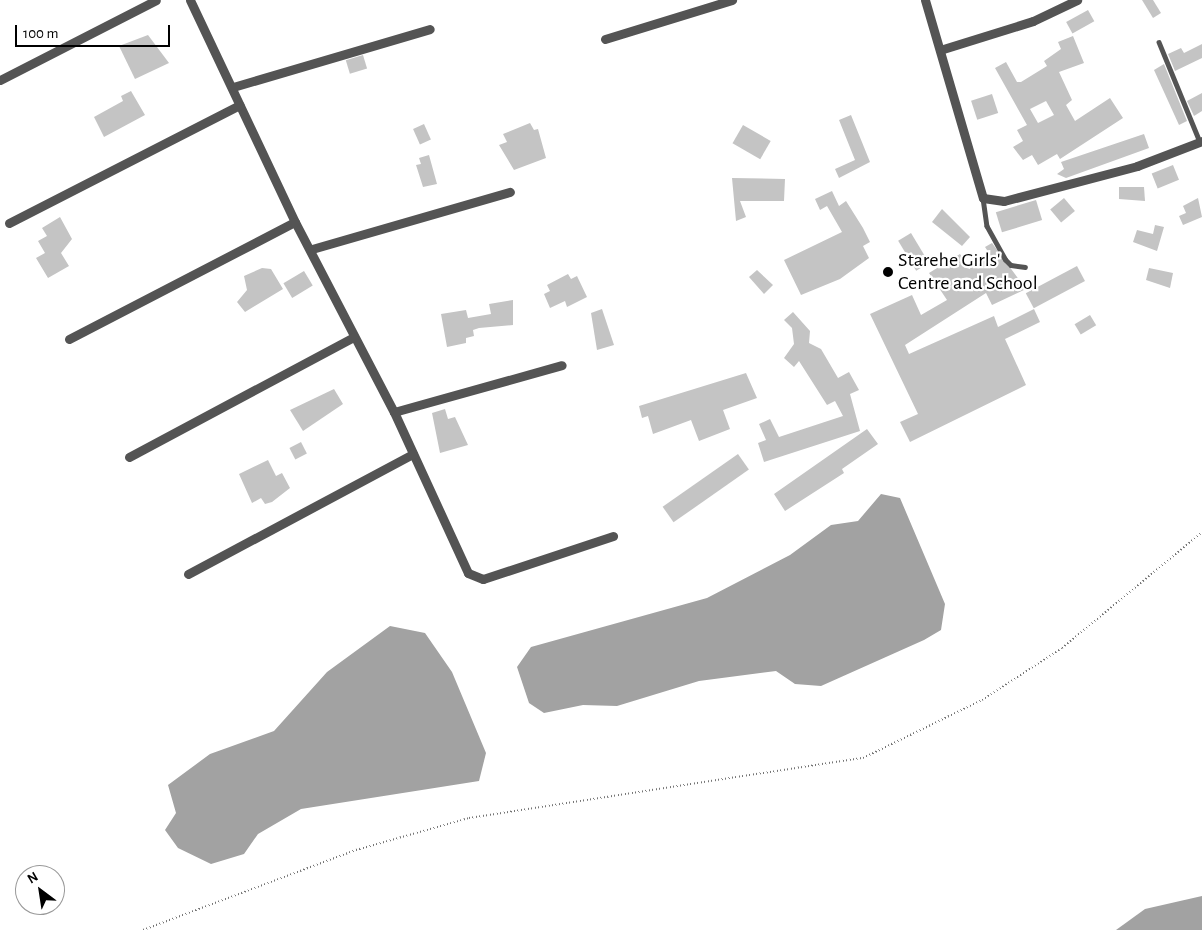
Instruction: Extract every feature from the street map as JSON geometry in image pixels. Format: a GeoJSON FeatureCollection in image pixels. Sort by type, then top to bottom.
{"type":"FeatureCollection","features":[{"type":"Feature","properties":{"kind":"street"},"geometry":{"type":"LineString","coordinates":[[0,80],[156,0]]}},
{"type":"Feature","properties":{"kind":"street"},"geometry":{"type":"LineString","coordinates":[[190,0],[233,87],[295,222],[312,249],[354,337],[394,412],[462,564],[474,578],[497,575],[612,536]]}},
{"type":"Feature","properties":{"kind":"street"},"geometry":{"type":"LineString","coordinates":[[605,38],[732,0]]}},
{"type":"Feature","properties":{"kind":"street"},"geometry":{"type":"LineString","coordinates":[[925,0],[984,198],[1004,201],[1137,166],[1201,142]]}},
{"type":"Feature","properties":{"kind":"street"},"geometry":{"type":"LineString","coordinates":[[940,50],[1033,21],[1077,0]]}},
{"type":"Feature","properties":{"kind":"street"},"geometry":{"type":"LineString","coordinates":[[233,87],[430,29]]}},
{"type":"Feature","properties":{"kind":"street"},"geometry":{"type":"LineString","coordinates":[[9,223],[240,105]]}},
{"type":"Feature","properties":{"kind":"street"},"geometry":{"type":"LineString","coordinates":[[312,249],[510,192]]}},
{"type":"Feature","properties":{"kind":"street"},"geometry":{"type":"LineString","coordinates":[[69,338],[295,222]]}},
{"type":"Feature","properties":{"kind":"street"},"geometry":{"type":"LineString","coordinates":[[129,457],[354,337]]}},
{"type":"Feature","properties":{"kind":"street"},"geometry":{"type":"LineString","coordinates":[[394,412],[562,365]]}},
{"type":"Feature","properties":{"kind":"street"},"geometry":{"type":"LineString","coordinates":[[188,574],[413,454]]}},
{"type":"Feature","properties":{"kind":"lane"},"geometry":{"type":"LineString","coordinates":[[1159,42],[1201,142]]}},
{"type":"Feature","properties":{"kind":"lane"},"geometry":{"type":"LineString","coordinates":[[984,198],[988,226],[1005,259],[1010,266],[1025,267]]}},
{"type":"Feature","properties":{"kind":"path"},"geometry":{"type":"LineString","coordinates":[[143,930],[356,850],[469,818],[863,758],[982,700],[1062,648],[1202,532]]}},
{"type":"Feature","properties":{"kind":"shaded area"},"geometry":{"type":"Polygon","coordinates":[[[881,494],[900,498],[945,604],[941,630],[924,640],[821,686],[795,684],[776,671],[699,681],[617,706],[583,705],[544,713],[529,703],[517,667],[531,647],[707,598],[790,555],[831,525],[858,521],[881,494]]]}},
{"type":"Feature","properties":{"kind":"shaded area"},"geometry":{"type":"Polygon","coordinates":[[[390,626],[425,633],[452,672],[486,753],[479,781],[301,809],[258,834],[244,854],[211,864],[178,848],[165,830],[176,813],[168,785],[210,754],[274,731],[327,672],[390,626]]]}},
{"type":"Feature","properties":{"kind":"shaded area"},"geometry":{"type":"Polygon","coordinates":[[[1202,896],[1202,930],[1116,930],[1145,909],[1202,896]]]}},
{"type":"Feature","properties":{"kind":"building"},"geometry":{"type":"Polygon","coordinates":[[[1142,0],[1153,0],[1161,13],[1153,18],[1142,0]]]}},
{"type":"Feature","properties":{"kind":"building"},"geometry":{"type":"Polygon","coordinates":[[[1088,10],[1094,21],[1072,33],[1066,22],[1088,10]]]}},
{"type":"Feature","properties":{"kind":"building"},"geometry":{"type":"Polygon","coordinates":[[[148,35],[169,63],[135,79],[119,46],[148,35]]]}},
{"type":"Feature","properties":{"kind":"building"},"geometry":{"type":"Polygon","coordinates":[[[1073,36],[1084,63],[1059,72],[1072,100],[1066,105],[1075,121],[1110,98],[1123,118],[1060,159],[1057,154],[1038,165],[1032,155],[1023,160],[1013,147],[1023,141],[1017,130],[1027,125],[995,68],[1006,62],[1017,82],[1021,82],[1047,66],[1044,61],[1061,49],[1058,42],[1073,36]],[[1046,101],[1030,109],[1038,123],[1054,115],[1046,101]]]}},
{"type":"Feature","properties":{"kind":"building"},"geometry":{"type":"Polygon","coordinates":[[[1202,44],[1202,58],[1175,71],[1168,54],[1181,48],[1184,53],[1202,44]]]}},
{"type":"Feature","properties":{"kind":"building"},"geometry":{"type":"Polygon","coordinates":[[[363,55],[367,68],[350,74],[346,60],[363,55]]]}},
{"type":"Feature","properties":{"kind":"building"},"geometry":{"type":"Polygon","coordinates":[[[1164,64],[1187,121],[1179,125],[1154,70],[1164,64]]]}},
{"type":"Feature","properties":{"kind":"building"},"geometry":{"type":"Polygon","coordinates":[[[131,91],[145,115],[104,137],[94,117],[123,101],[121,96],[131,91]]]}},
{"type":"Feature","properties":{"kind":"building"},"geometry":{"type":"Polygon","coordinates":[[[1202,93],[1202,111],[1194,116],[1187,101],[1202,93]]]}},
{"type":"Feature","properties":{"kind":"building"},"geometry":{"type":"Polygon","coordinates":[[[992,94],[998,113],[977,120],[971,101],[992,94]]]}},
{"type":"Feature","properties":{"kind":"building"},"geometry":{"type":"Polygon","coordinates":[[[851,115],[870,162],[839,178],[835,169],[855,160],[839,120],[851,115]]]}},
{"type":"Feature","properties":{"kind":"building"},"geometry":{"type":"Polygon","coordinates":[[[530,123],[534,130],[538,129],[546,158],[514,170],[499,145],[507,142],[503,134],[530,123]]]}},
{"type":"Feature","properties":{"kind":"building"},"geometry":{"type":"Polygon","coordinates":[[[424,124],[431,140],[420,144],[413,129],[424,124]]]}},
{"type":"Feature","properties":{"kind":"building"},"geometry":{"type":"Polygon","coordinates":[[[743,125],[771,141],[760,159],[732,143],[743,125]]]}},
{"type":"Feature","properties":{"kind":"building"},"geometry":{"type":"Polygon","coordinates":[[[1144,134],[1149,148],[1066,178],[1057,174],[1064,169],[1061,162],[1144,134]]]}},
{"type":"Feature","properties":{"kind":"building"},"geometry":{"type":"Polygon","coordinates":[[[429,155],[437,184],[423,187],[416,165],[421,164],[419,158],[429,155]]]}},
{"type":"Feature","properties":{"kind":"building"},"geometry":{"type":"Polygon","coordinates":[[[1173,165],[1179,180],[1158,188],[1152,174],[1173,165]]]}},
{"type":"Feature","properties":{"kind":"building"},"geometry":{"type":"Polygon","coordinates":[[[732,178],[785,179],[784,201],[740,201],[746,217],[736,221],[732,178]]]}},
{"type":"Feature","properties":{"kind":"building"},"geometry":{"type":"Polygon","coordinates":[[[1119,187],[1144,187],[1145,201],[1119,199],[1119,187]]]}},
{"type":"Feature","properties":{"kind":"building"},"geometry":{"type":"Polygon","coordinates":[[[832,191],[839,206],[846,201],[863,228],[870,242],[863,246],[869,258],[840,279],[801,295],[784,260],[842,232],[827,206],[820,210],[815,199],[832,191]]]}},
{"type":"Feature","properties":{"kind":"building"},"geometry":{"type":"Polygon","coordinates":[[[1064,198],[1075,211],[1061,223],[1050,210],[1064,198]]]}},
{"type":"Feature","properties":{"kind":"building"},"geometry":{"type":"Polygon","coordinates":[[[1198,198],[1202,217],[1183,225],[1179,216],[1186,213],[1183,206],[1198,198]]]}},
{"type":"Feature","properties":{"kind":"building"},"geometry":{"type":"Polygon","coordinates":[[[1036,200],[1042,220],[1002,232],[996,212],[1036,200]]]}},
{"type":"Feature","properties":{"kind":"building"},"geometry":{"type":"Polygon","coordinates":[[[942,209],[970,237],[962,246],[932,222],[942,209]]]}},
{"type":"Feature","properties":{"kind":"building"},"geometry":{"type":"Polygon","coordinates":[[[60,217],[72,239],[61,253],[69,266],[48,278],[36,258],[45,253],[38,241],[47,236],[42,228],[60,217]]]}},
{"type":"Feature","properties":{"kind":"building"},"geometry":{"type":"Polygon","coordinates":[[[1155,225],[1164,227],[1157,251],[1133,242],[1137,230],[1153,234],[1155,225]]]}},
{"type":"Feature","properties":{"kind":"building"},"geometry":{"type":"Polygon","coordinates":[[[911,233],[929,263],[916,271],[898,241],[911,233]]]}},
{"type":"Feature","properties":{"kind":"building"},"geometry":{"type":"Polygon","coordinates":[[[992,243],[1026,289],[992,305],[986,293],[905,345],[909,354],[994,316],[998,327],[1034,309],[1040,322],[1005,339],[1026,385],[910,442],[900,422],[918,414],[870,314],[912,295],[921,315],[947,300],[929,273],[960,254],[969,269],[991,256],[985,247],[992,243]]]}},
{"type":"Feature","properties":{"kind":"building"},"geometry":{"type":"Polygon","coordinates":[[[1077,266],[1085,281],[1034,308],[1026,293],[1077,266]]]}},
{"type":"Feature","properties":{"kind":"building"},"geometry":{"type":"Polygon","coordinates":[[[262,268],[271,269],[283,289],[245,312],[237,302],[247,290],[244,276],[262,268]]]}},
{"type":"Feature","properties":{"kind":"building"},"geometry":{"type":"Polygon","coordinates":[[[1149,268],[1173,273],[1170,288],[1146,280],[1149,268]]]}},
{"type":"Feature","properties":{"kind":"building"},"geometry":{"type":"Polygon","coordinates":[[[757,270],[773,285],[764,294],[749,277],[757,270]]]}},
{"type":"Feature","properties":{"kind":"building"},"geometry":{"type":"Polygon","coordinates":[[[304,271],[313,286],[292,298],[283,283],[304,271]]]}},
{"type":"Feature","properties":{"kind":"building"},"geometry":{"type":"Polygon","coordinates":[[[568,274],[571,279],[577,276],[587,297],[567,307],[565,301],[550,308],[544,294],[550,291],[547,285],[568,274]]]}},
{"type":"Feature","properties":{"kind":"building"},"geometry":{"type":"Polygon","coordinates":[[[513,300],[513,325],[473,330],[474,336],[466,338],[466,343],[447,347],[441,314],[466,310],[468,318],[491,314],[489,304],[513,300]]]}},
{"type":"Feature","properties":{"kind":"building"},"geometry":{"type":"Polygon","coordinates":[[[602,309],[614,345],[597,350],[591,313],[602,309]]]}},
{"type":"Feature","properties":{"kind":"building"},"geometry":{"type":"Polygon","coordinates":[[[793,312],[810,331],[809,343],[821,349],[838,378],[849,372],[859,390],[850,394],[860,431],[764,462],[758,443],[766,440],[759,424],[770,419],[779,437],[843,416],[835,401],[827,405],[799,361],[794,367],[784,358],[794,344],[792,328],[784,320],[793,312]]]}},
{"type":"Feature","properties":{"kind":"building"},"geometry":{"type":"Polygon","coordinates":[[[1090,315],[1096,325],[1081,335],[1075,324],[1090,315]]]}},
{"type":"Feature","properties":{"kind":"building"},"geometry":{"type":"Polygon","coordinates":[[[746,373],[757,398],[723,410],[730,429],[699,441],[691,420],[653,434],[648,416],[642,418],[639,406],[746,373]]]}},
{"type":"Feature","properties":{"kind":"building"},"geometry":{"type":"Polygon","coordinates":[[[334,389],[343,404],[303,431],[290,410],[334,389]]]}},
{"type":"Feature","properties":{"kind":"building"},"geometry":{"type":"Polygon","coordinates":[[[445,409],[448,419],[455,417],[468,445],[440,453],[432,413],[445,409]]]}},
{"type":"Feature","properties":{"kind":"building"},"geometry":{"type":"Polygon","coordinates":[[[867,429],[878,444],[842,469],[844,473],[785,511],[774,494],[867,429]]]}},
{"type":"Feature","properties":{"kind":"building"},"geometry":{"type":"Polygon","coordinates":[[[301,442],[307,454],[295,459],[289,448],[301,442]]]}},
{"type":"Feature","properties":{"kind":"building"},"geometry":{"type":"Polygon","coordinates":[[[738,454],[749,470],[674,522],[663,507],[738,454]]]}},
{"type":"Feature","properties":{"kind":"building"},"geometry":{"type":"Polygon","coordinates":[[[268,460],[276,476],[282,473],[290,488],[272,502],[265,504],[261,498],[252,503],[239,474],[268,460]]]}},
{"type":"Feature","properties":{"kind":"place","name":"Starehe Girls' Centre and School"},"geometry":{"type":"Point","coordinates":[888,272]}}]}
